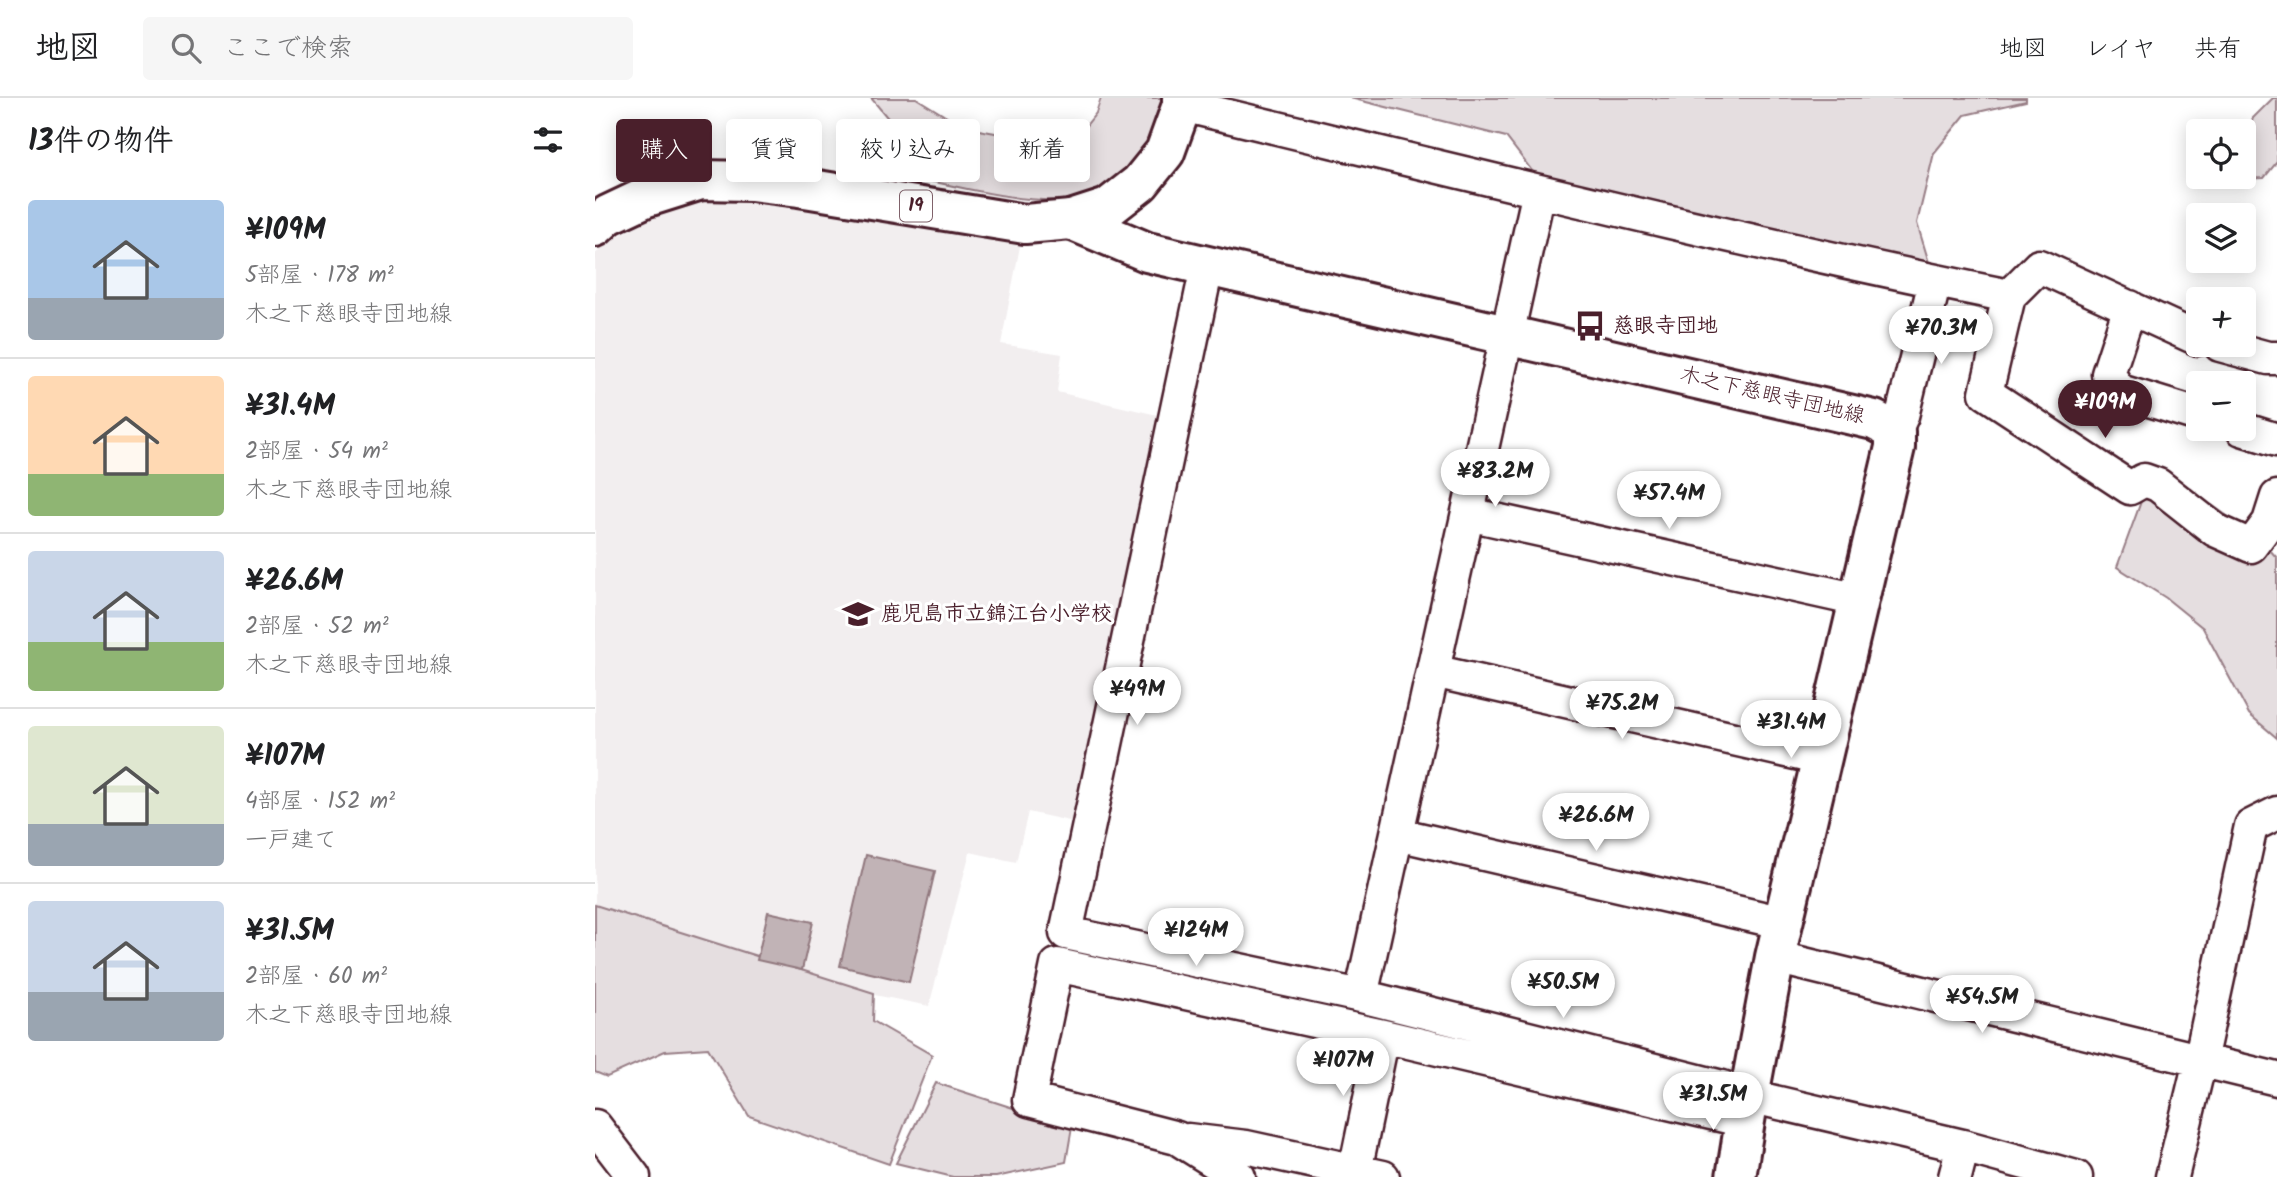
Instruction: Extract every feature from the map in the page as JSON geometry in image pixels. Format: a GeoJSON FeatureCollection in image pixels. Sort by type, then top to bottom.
{"type":"FeatureCollection","features":[{"type":"Feature","properties":{"kind":"street"},"geometry":{"type":"LineString","coordinates":[[1182,101],[1538,191],[2009,296]]}},
{"type":"Feature","properties":{"kind":"street","name":"19"},"geometry":{"type":"LineString","coordinates":[[595,226],[608,215],[644,198],[701,180],[751,181],[799,187],[1025,224],[1071,220],[1108,208],[1140,183],[1165,152],[1182,101]]}},
{"type":"Feature","properties":{"kind":"street"},"geometry":{"type":"LineString","coordinates":[[1361,996],[1538,191]]}},
{"type":"Feature","properties":{"kind":"street","name":"木之下慈眼寺団地線"},"geometry":{"type":"LineString","coordinates":[[1071,220],[1147,252],[1874,419],[1895,431]]}},
{"type":"Feature","properties":{"kind":"street"},"geometry":{"type":"LineString","coordinates":[[2186,333],[2039,266],[2009,296],[1986,393],[2130,488],[2144,481],[2158,485],[2215,530],[2251,546],[2269,522],[2277,497]]}},
{"type":"Feature","properties":{"kind":"street"},"geometry":{"type":"LineString","coordinates":[[1207,267],[1066,933],[1361,996],[1722,1087],[1747,1108]]}},
{"type":"Feature","properties":{"kind":"street"},"geometry":{"type":"LineString","coordinates":[[1737,1177],[1747,1108],[1780,940],[1895,447],[1895,431],[1902,416],[1935,281]]}},
{"type":"Feature","properties":{"kind":"street"},"geometry":{"type":"LineString","coordinates":[[2130,307],[2108,374],[2120,391],[2186,411]]}},
{"type":"Feature","properties":{"kind":"street"},"geometry":{"type":"LineString","coordinates":[[2256,355],[2277,358]]}},
{"type":"Feature","properties":{"kind":"street"},"geometry":{"type":"LineString","coordinates":[[2256,433],[2277,440]]}},
{"type":"Feature","properties":{"kind":"street"},"geometry":{"type":"LineString","coordinates":[[1468,514],[1859,600]]}},
{"type":"Feature","properties":{"kind":"street"},"geometry":{"type":"LineString","coordinates":[[1433,671],[1822,759]]}},
{"type":"Feature","properties":{"kind":"street"},"geometry":{"type":"LineString","coordinates":[[2172,1177],[2251,825],[2277,813]]}},
{"type":"Feature","properties":{"kind":"street"},"geometry":{"type":"LineString","coordinates":[[1397,834],[1780,940],[2200,1061],[2277,1079]]}},
{"type":"Feature","properties":{"kind":"street"},"geometry":{"type":"LineString","coordinates":[[1383,1036],[1369,1174],[1245,1147],[1177,1139],[1029,1100],[1058,965],[1383,1036],[1747,1108],[1963,1146],[2076,1177]]}},
{"type":"Feature","properties":{"kind":"street"},"geometry":{"type":"LineString","coordinates":[[595,1126],[634,1177]]}},
{"type":"Feature","properties":{"kind":"street"},"geometry":{"type":"LineString","coordinates":[[1177,1139],[1239,1177]]}},
{"type":"Feature","properties":{"kind":"street"},"geometry":{"type":"LineString","coordinates":[[1955,1177],[1963,1146]]}},
{"type":"Feature","properties":{"kind":"shaded area"},"geometry":{"type":"Polygon","coordinates":[[[871,98],[916,98],[950,119],[888,119],[871,98]]]}},
{"type":"Feature","properties":{"kind":"shaded area"},"geometry":{"type":"Polygon","coordinates":[[[1101,98],[1170,98],[1144,154],[1113,188],[1092,196],[1069,200],[1016,198],[935,182],[980,182],[980,130],[994,133],[994,182],[1090,182],[1090,120],[1101,98]]]}},
{"type":"Feature","properties":{"kind":"shaded area"},"geometry":{"type":"Polygon","coordinates":[[[1350,98],[2026,98],[2026,101],[1965,115],[1934,153],[1917,223],[1930,266],[1536,176],[1506,137],[1350,98]]]}},
{"type":"Feature","properties":{"kind":"shaded area"},"geometry":{"type":"Polygon","coordinates":[[[2273,98],[2277,98],[2277,162],[2264,178],[2256,178],[2256,119],[2253,118],[2273,98]]]}},
{"type":"Feature","properties":{"kind":"shaded area","name":"鹿児島市立錦江台小学校"},"geometry":{"type":"Polygon","coordinates":[[[711,198],[761,200],[913,224],[1020,246],[1001,344],[1062,354],[1057,392],[1166,417],[1074,822],[1028,812],[1016,862],[970,852],[929,1006],[746,969],[595,954],[595,254],[614,239],[655,215],[711,198]]]}},
{"type":"Feature","properties":{"kind":"shaded area"},"geometry":{"type":"Polygon","coordinates":[[[2150,477],[2212,505],[2261,540],[2277,558],[2277,738],[2249,714],[2203,628],[2166,598],[2117,567],[2150,477]]]}},
{"type":"Feature","properties":{"kind":"shaded area"},"geometry":{"type":"Polygon","coordinates":[[[866,855],[935,871],[909,982],[840,966],[866,855]]]}},
{"type":"Feature","properties":{"kind":"shaded area"},"geometry":{"type":"Polygon","coordinates":[[[595,905],[874,993],[873,1021],[932,1055],[889,1164],[749,1116],[708,1048],[665,1051],[607,1077],[595,1072],[595,905]]]}},
{"type":"Feature","properties":{"kind":"shaded area"},"geometry":{"type":"Polygon","coordinates":[[[768,912],[813,922],[802,970],[757,960],[768,912]]]}},
{"type":"Feature","properties":{"kind":"shaded area"},"geometry":{"type":"Polygon","coordinates":[[[936,1083],[1072,1127],[1066,1162],[996,1177],[953,1177],[896,1163],[936,1083]]]}},
{"type":"Feature","properties":{"kind":"place","name":"慈眼寺団地"},"geometry":{"type":"Point","coordinates":[1590,326]}},
{"type":"Feature","properties":{"kind":"place","name":"鹿児島市立錦江台小学校"},"geometry":{"type":"Point","coordinates":[858,614]}}]}
